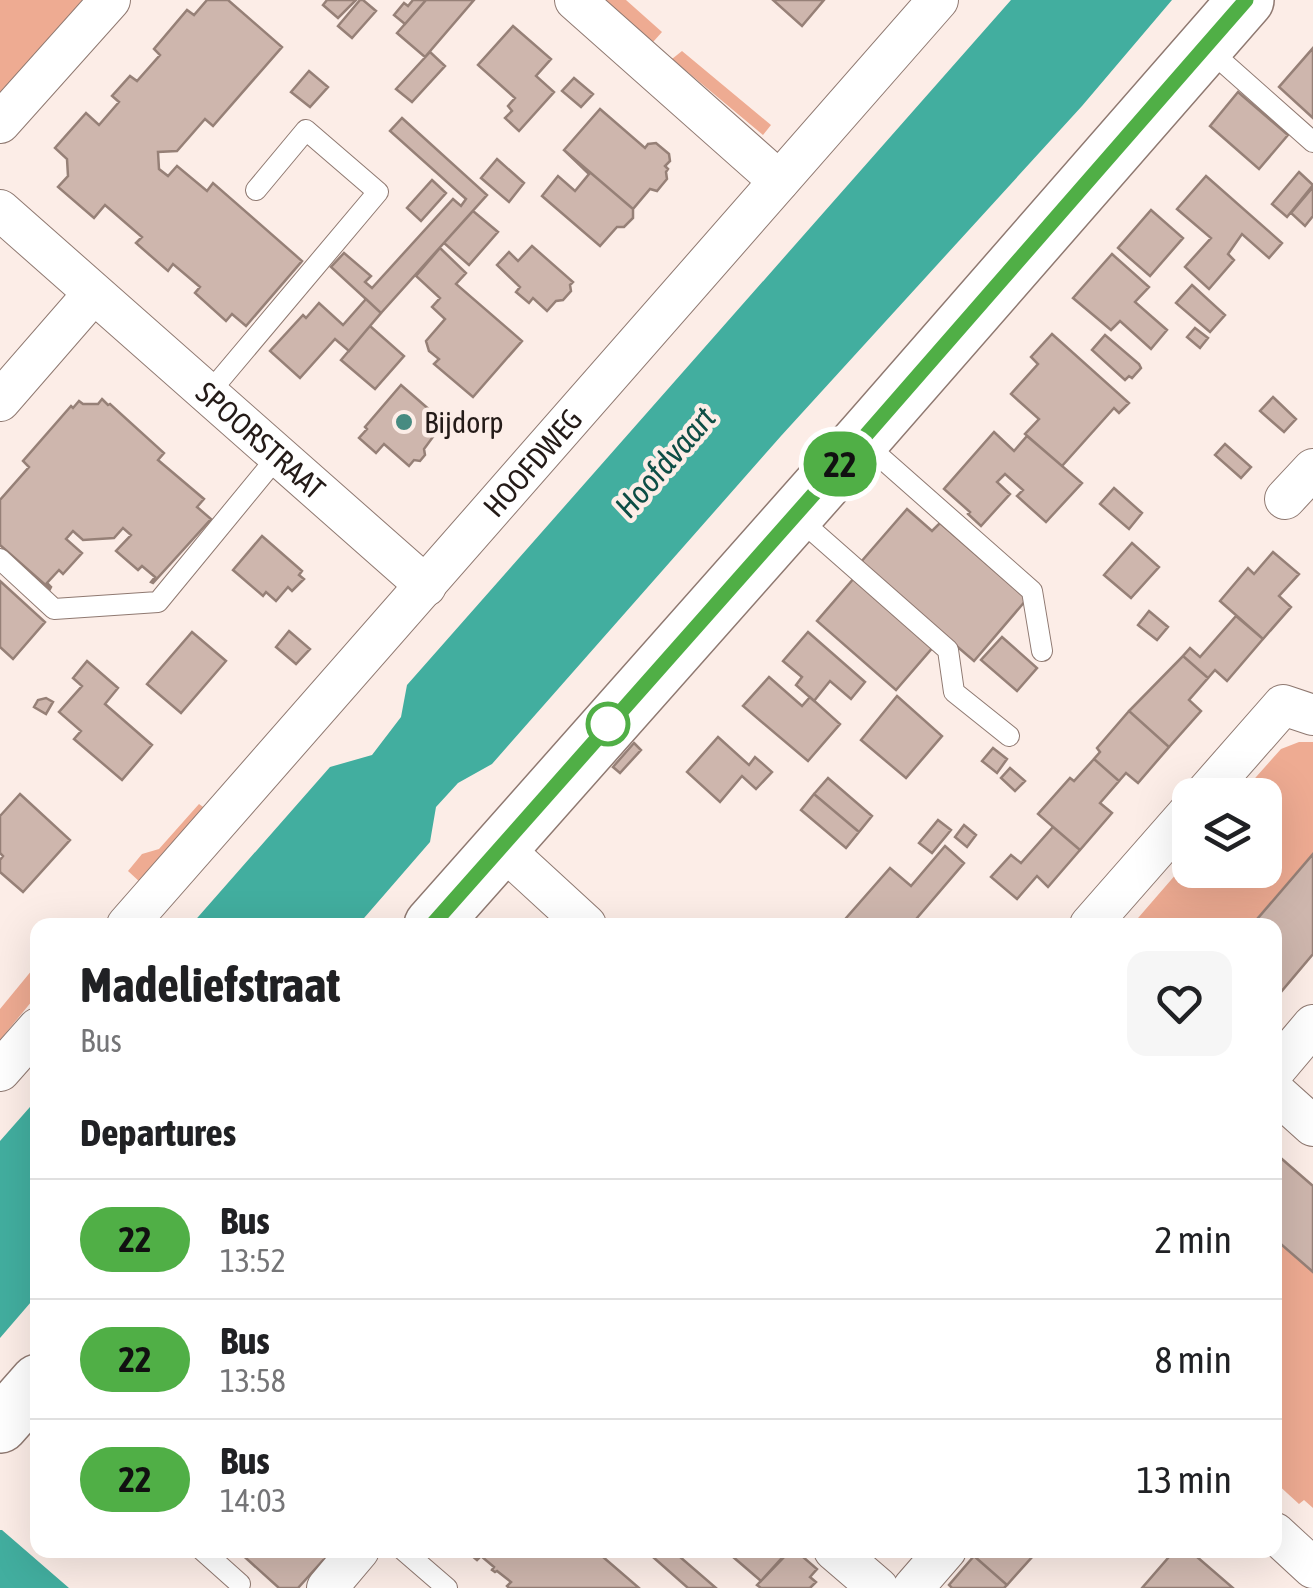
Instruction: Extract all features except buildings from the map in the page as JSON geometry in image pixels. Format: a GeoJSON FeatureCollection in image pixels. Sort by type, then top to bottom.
{"type":"FeatureCollection","features":[{"type":"Feature","properties":{"kind":"street"},"geometry":{"type":"LineString","coordinates":[[0,123],[110,0]]}},
{"type":"Feature","properties":{"kind":"street"},"geometry":{"type":"LineString","coordinates":[[576,0],[779,181]]}},
{"type":"Feature","properties":{"kind":"street","name":"HOOFDWEG"},"geometry":{"type":"LineString","coordinates":[[133,918],[938,0]]}},
{"type":"Feature","properties":{"kind":"street"},"geometry":{"type":"LineString","coordinates":[[438,918],[1246,0]]}},
{"type":"Feature","properties":{"kind":"street","name":"SPOORSTRAAT"},"geometry":{"type":"LineString","coordinates":[[0,210],[426,586]]}},
{"type":"Feature","properties":{"kind":"street"},"geometry":{"type":"LineString","coordinates":[[0,401],[92,294]]}},
{"type":"Feature","properties":{"kind":"street"},"geometry":{"type":"LineString","coordinates":[[1285,500],[1313,469]]}},
{"type":"Feature","properties":{"kind":"street"},"geometry":{"type":"LineString","coordinates":[[1219,778],[1282,706],[1313,716]]}},
{"type":"Feature","properties":{"kind":"street"},"geometry":{"type":"LineString","coordinates":[[1096,918],[1172,832]]}},
{"type":"Feature","properties":{"kind":"street"},"geometry":{"type":"LineString","coordinates":[[500,846],[578,918]]}},
{"type":"Feature","properties":{"kind":"street"},"geometry":{"type":"LineString","coordinates":[[1282,1062],[1313,1026]]}},
{"type":"Feature","properties":{"kind":"street"},"geometry":{"type":"LineString","coordinates":[[0,1070],[30,1037]]}},
{"type":"Feature","properties":{"kind":"street"},"geometry":{"type":"LineString","coordinates":[[1282,1098],[1313,1126]]}},
{"type":"Feature","properties":{"kind":"street"},"geometry":{"type":"LineString","coordinates":[[0,1425],[30,1391]]}},
{"type":"Feature","properties":{"kind":"street"},"geometry":{"type":"LineString","coordinates":[[1282,1539],[1313,1568]]}},
{"type":"Feature","properties":{"kind":"street"},"geometry":{"type":"LineString","coordinates":[[327,1588],[352,1558]]}},
{"type":"Feature","properties":{"kind":"street"},"geometry":{"type":"LineString","coordinates":[[843,1558],[878,1588]]}},
{"type":"Feature","properties":{"kind":"street"},"geometry":{"type":"LineString","coordinates":[[912,1588],[939,1558]]}},
{"type":"Feature","properties":{"kind":"lane"},"geometry":{"type":"LineString","coordinates":[[1206,46],[1313,142]]}},
{"type":"Feature","properties":{"kind":"lane"},"geometry":{"type":"LineString","coordinates":[[208,394],[378,192],[306,130],[256,190]]}},
{"type":"Feature","properties":{"kind":"lane"},"geometry":{"type":"LineString","coordinates":[[861,440],[1032,591],[1042,651]]}},
{"type":"Feature","properties":{"kind":"lane"},"geometry":{"type":"LineString","coordinates":[[0,560],[54,608],[158,602],[278,456]]}},
{"type":"Feature","properties":{"kind":"lane"},"geometry":{"type":"LineString","coordinates":[[795,515],[948,650],[954,692],[1009,736]]}},
{"type":"Feature","properties":{"kind":"lane"},"geometry":{"type":"LineString","coordinates":[[211,1558],[240,1584]]}},
{"type":"Feature","properties":{"kind":"lane"},"geometry":{"type":"LineString","coordinates":[[413,1558],[447,1588]]}},
{"type":"Feature","properties":{"kind":"shaded area"},"geometry":{"type":"Polygon","coordinates":[[[0,0],[85,0],[0,96],[0,0]]]}},
{"type":"Feature","properties":{"kind":"shaded area"},"geometry":{"type":"Polygon","coordinates":[[[605,0],[626,0],[662,32],[653,42],[605,0]]]}},
{"type":"Feature","properties":{"kind":"shaded area"},"geometry":{"type":"Polygon","coordinates":[[[682,51],[771,125],[763,135],[672,59],[682,51]]]}},
{"type":"Feature","properties":{"kind":"shaded area"},"geometry":{"type":"Polygon","coordinates":[[[1313,742],[1313,853],[1257,918],[1138,918],[1172,879],[1172,888],[1282,888],[1282,778],[1255,778],[1281,749],[1313,742]]]}},
{"type":"Feature","properties":{"kind":"shaded area"},"geometry":{"type":"Polygon","coordinates":[[[199,804],[206,809],[141,883],[128,871],[142,854],[159,849],[199,804]]]}},
{"type":"Feature","properties":{"kind":"shaded area"},"geometry":{"type":"Polygon","coordinates":[[[30,973],[30,1004],[0,1040],[0,1009],[30,973]]]}},
{"type":"Feature","properties":{"kind":"shaded area"},"geometry":{"type":"Polygon","coordinates":[[[1282,1245],[1313,1272],[1313,1508],[1304,1500],[1299,1504],[1282,1488],[1282,1245]]]}},
{"type":"Feature","properties":{"kind":"water","name":"Hoofdvaart"},"geometry":{"type":"Polygon","coordinates":[[[1011,0],[1172,0],[1082,106],[781,436],[492,764],[458,783],[436,807],[430,842],[364,918],[197,918],[330,767],[372,755],[401,717],[407,685],[1011,0]]]}},
{"type":"Feature","properties":{"kind":"water"},"geometry":{"type":"Polygon","coordinates":[[[30,1107],[30,1303],[0,1338],[0,1141],[30,1107]]]}},
{"type":"Feature","properties":{"kind":"water"},"geometry":{"type":"Polygon","coordinates":[[[2,1530],[69,1588],[0,1588],[2,1530]]]}},
{"type":"Feature","properties":{"kind":"bus line","name":"22"},"geometry":{"type":"LineString","coordinates":[[438,918],[1246,0]]}},
{"type":"Feature","properties":{"kind":"place","name":"Bijdorp"},"geometry":{"type":"Point","coordinates":[404,422]}}]}
